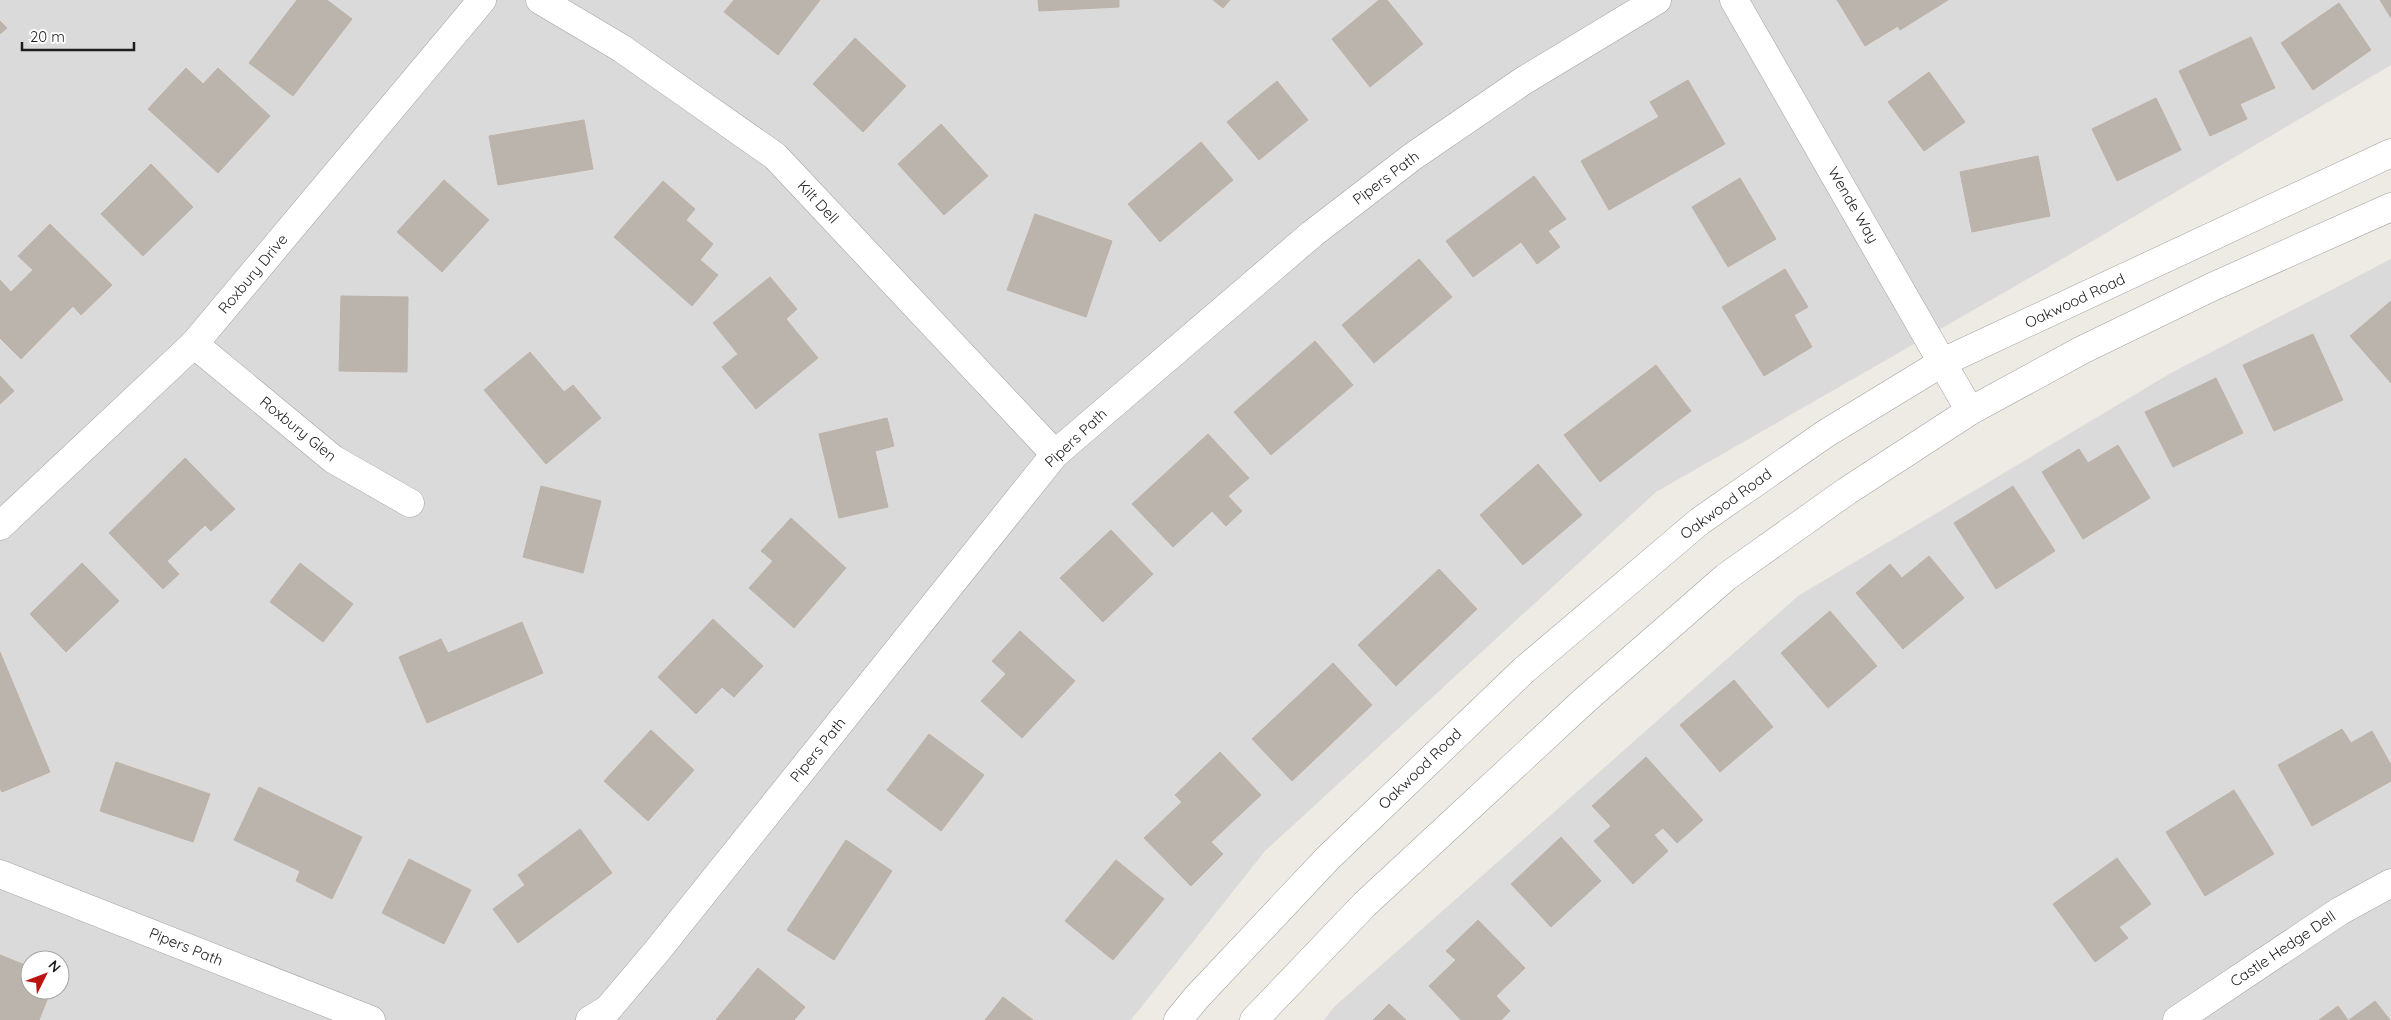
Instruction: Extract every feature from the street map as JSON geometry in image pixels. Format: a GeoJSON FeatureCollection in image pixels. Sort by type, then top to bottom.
{"type":"FeatureCollection","features":[{"type":"Feature","properties":{"kind":"street","name":"Roxbury Drive"},"geometry":{"type":"LineString","coordinates":[[0,526],[194,344],[482,0]]}},
{"type":"Feature","properties":{"kind":"street","name":"Kilt Dell"},"geometry":{"type":"LineString","coordinates":[[540,0],[621,48],[775,156],[1055,454]]}},
{"type":"Feature","properties":{"kind":"street","name":"Pipers Path"},"geometry":{"type":"LineString","coordinates":[[590,1020],[608,1009],[657,951],[1055,454],[1312,234],[1412,157],[1523,81],[1657,0]]}},
{"type":"Feature","properties":{"kind":"street","name":"Wende Way"},"geometry":{"type":"LineString","coordinates":[[1734,0],[1970,411]]}},
{"type":"Feature","properties":{"kind":"street","name":"Oakwood Road"},"geometry":{"type":"LineString","coordinates":[[1178,1020],[1196,998],[1328,858],[1531,664],[1700,521],[1825,434],[1943,362],[2391,154]]}},
{"type":"Feature","properties":{"kind":"street"},"geometry":{"type":"LineString","coordinates":[[1254,1020],[1365,904],[1585,700],[1726,577],[1847,491],[1970,411],[2082,350],[2168,308],[2391,207]]}},
{"type":"Feature","properties":{"kind":"street","name":"Roxbury Glen"},"geometry":{"type":"LineString","coordinates":[[194,344],[333,459],[410,503]]}},
{"type":"Feature","properties":{"kind":"street","name":"Pipers Path"},"geometry":{"type":"LineString","coordinates":[[0,874],[371,1020]]}},
{"type":"Feature","properties":{"kind":"street","name":"Castle Hedge Dell"},"geometry":{"type":"LineString","coordinates":[[2177,1020],[2340,911],[2391,883]]}},
{"type":"Feature","properties":{"kind":"shaded area"},"geometry":{"type":"Polygon","coordinates":[[[0,0],[2391,0],[2391,65],[2045,269],[1656,492],[1265,851],[1131,1020],[0,1020],[0,0]]]}},
{"type":"Feature","properties":{"kind":"shaded area"},"geometry":{"type":"Polygon","coordinates":[[[2391,259],[2391,1020],[1324,1020],[1334,1007],[1798,596],[2171,373],[2391,259]]]}},
{"type":"Feature","properties":{"kind":"building"},"geometry":{"type":"Polygon","coordinates":[[[297,0],[327,0],[352,19],[293,96],[249,63],[297,0]]]}},
{"type":"Feature","properties":{"kind":"building"},"geometry":{"type":"Polygon","coordinates":[[[734,0],[820,0],[778,55],[724,12],[734,0]]]}},
{"type":"Feature","properties":{"kind":"building"},"geometry":{"type":"Polygon","coordinates":[[[1038,0],[1119,0],[1119,7],[1039,11],[1038,0]]]}},
{"type":"Feature","properties":{"kind":"building"},"geometry":{"type":"Polygon","coordinates":[[[1213,0],[1230,0],[1223,8],[1213,0]]]}},
{"type":"Feature","properties":{"kind":"building"},"geometry":{"type":"Polygon","coordinates":[[[1379,0],[1387,0],[1423,44],[1370,87],[1332,39],[1379,0]]]}},
{"type":"Feature","properties":{"kind":"building"},"geometry":{"type":"Polygon","coordinates":[[[1837,0],[1948,0],[1900,30],[1898,26],[1865,46],[1837,0]]]}},
{"type":"Feature","properties":{"kind":"building"},"geometry":{"type":"Polygon","coordinates":[[[2380,0],[2391,0],[2391,18],[2380,0]]]}},
{"type":"Feature","properties":{"kind":"building"},"geometry":{"type":"Polygon","coordinates":[[[2339,3],[2371,50],[2313,90],[2281,43],[2339,3]]]}},
{"type":"Feature","properties":{"kind":"building"},"geometry":{"type":"Polygon","coordinates":[[[0,21],[7,28],[0,34],[0,21]]]}},
{"type":"Feature","properties":{"kind":"building"},"geometry":{"type":"Polygon","coordinates":[[[2251,37],[2275,88],[2240,104],[2247,119],[2210,136],[2179,71],[2251,37]]]}},
{"type":"Feature","properties":{"kind":"building"},"geometry":{"type":"Polygon","coordinates":[[[855,38],[906,86],[863,132],[813,84],[855,38]]]}},
{"type":"Feature","properties":{"kind":"building"},"geometry":{"type":"Polygon","coordinates":[[[186,68],[203,84],[218,68],[270,116],[218,173],[148,109],[186,68]]]}},
{"type":"Feature","properties":{"kind":"building"},"geometry":{"type":"Polygon","coordinates":[[[1929,72],[1965,122],[1924,151],[1888,102],[1929,72]]]}},
{"type":"Feature","properties":{"kind":"building"},"geometry":{"type":"Polygon","coordinates":[[[1688,80],[1725,144],[1609,210],[1581,161],[1659,117],[1650,102],[1688,80]]]}},
{"type":"Feature","properties":{"kind":"building"},"geometry":{"type":"Polygon","coordinates":[[[1277,81],[1308,120],[1259,160],[1227,122],[1277,81]]]}},
{"type":"Feature","properties":{"kind":"building"},"geometry":{"type":"Polygon","coordinates":[[[2156,98],[2181,150],[2117,181],[2092,129],[2156,98]]]}},
{"type":"Feature","properties":{"kind":"building"},"geometry":{"type":"Polygon","coordinates":[[[584,120],[593,169],[498,185],[489,136],[584,120]]]}},
{"type":"Feature","properties":{"kind":"building"},"geometry":{"type":"Polygon","coordinates":[[[941,124],[988,176],[944,215],[898,164],[941,124]]]}},
{"type":"Feature","properties":{"kind":"building"},"geometry":{"type":"Polygon","coordinates":[[[1201,142],[1233,180],[1160,242],[1128,204],[1201,142]]]}},
{"type":"Feature","properties":{"kind":"building"},"geometry":{"type":"Polygon","coordinates":[[[2038,156],[2050,216],[1972,232],[1960,172],[2038,156]]]}},
{"type":"Feature","properties":{"kind":"building"},"geometry":{"type":"Polygon","coordinates":[[[151,164],[193,207],[143,256],[101,214],[151,164]]]}},
{"type":"Feature","properties":{"kind":"building"},"geometry":{"type":"Polygon","coordinates":[[[1534,176],[1566,219],[1548,231],[1560,247],[1537,264],[1521,242],[1473,277],[1446,241],[1534,176]]]}},
{"type":"Feature","properties":{"kind":"building"},"geometry":{"type":"Polygon","coordinates":[[[1740,178],[1776,239],[1728,267],[1692,207],[1740,178]]]}},
{"type":"Feature","properties":{"kind":"building"},"geometry":{"type":"Polygon","coordinates":[[[444,180],[489,220],[442,272],[397,232],[444,180]]]}},
{"type":"Feature","properties":{"kind":"building"},"geometry":{"type":"Polygon","coordinates":[[[663,181],[695,209],[686,220],[713,244],[700,260],[718,275],[692,306],[614,237],[663,181]]]}},
{"type":"Feature","properties":{"kind":"building"},"geometry":{"type":"Polygon","coordinates":[[[1035,214],[1112,241],[1086,317],[1007,290],[1035,214]]]}},
{"type":"Feature","properties":{"kind":"building"},"geometry":{"type":"Polygon","coordinates":[[[50,224],[112,285],[81,315],[73,306],[21,359],[0,338],[0,280],[11,292],[33,270],[18,256],[50,224]]]}},
{"type":"Feature","properties":{"kind":"building"},"geometry":{"type":"Polygon","coordinates":[[[1419,259],[1452,297],[1374,363],[1342,325],[1419,259]]]}},
{"type":"Feature","properties":{"kind":"building"},"geometry":{"type":"Polygon","coordinates":[[[1785,269],[1808,307],[1794,315],[1812,347],[1764,376],[1722,307],[1785,269]]]}},
{"type":"Feature","properties":{"kind":"building"},"geometry":{"type":"Polygon","coordinates":[[[770,277],[797,309],[786,319],[818,358],[756,409],[722,367],[738,354],[713,323],[770,277]]]}},
{"type":"Feature","properties":{"kind":"building"},"geometry":{"type":"Polygon","coordinates":[[[341,296],[408,297],[407,372],[339,371],[341,296]]]}},
{"type":"Feature","properties":{"kind":"building"},"geometry":{"type":"Polygon","coordinates":[[[2391,301],[2391,383],[2350,336],[2391,301]]]}},
{"type":"Feature","properties":{"kind":"building"},"geometry":{"type":"Polygon","coordinates":[[[2313,334],[2343,400],[2274,431],[2243,365],[2313,334]]]}},
{"type":"Feature","properties":{"kind":"building"},"geometry":{"type":"Polygon","coordinates":[[[1315,341],[1353,385],[1271,455],[1234,412],[1315,341]]]}},
{"type":"Feature","properties":{"kind":"building"},"geometry":{"type":"Polygon","coordinates":[[[530,352],[564,392],[573,385],[601,418],[546,464],[484,390],[530,352]]]}},
{"type":"Feature","properties":{"kind":"building"},"geometry":{"type":"Polygon","coordinates":[[[1656,365],[1691,411],[1600,482],[1564,435],[1656,365]]]}},
{"type":"Feature","properties":{"kind":"building"},"geometry":{"type":"Polygon","coordinates":[[[0,376],[14,391],[0,404],[0,376]]]}},
{"type":"Feature","properties":{"kind":"building"},"geometry":{"type":"Polygon","coordinates":[[[2216,378],[2243,433],[2173,467],[2145,412],[2216,378]]]}},
{"type":"Feature","properties":{"kind":"building"},"geometry":{"type":"Polygon","coordinates":[[[887,418],[894,446],[875,451],[888,507],[839,518],[819,434],[887,418]]]}},
{"type":"Feature","properties":{"kind":"building"},"geometry":{"type":"Polygon","coordinates":[[[1208,434],[1249,478],[1228,496],[1242,511],[1226,526],[1212,511],[1173,547],[1132,504],[1208,434]]]}},
{"type":"Feature","properties":{"kind":"building"},"geometry":{"type":"Polygon","coordinates":[[[2118,445],[2150,498],[2083,539],[2042,472],[2079,449],[2088,463],[2118,445]]]}},
{"type":"Feature","properties":{"kind":"building"},"geometry":{"type":"Polygon","coordinates":[[[185,458],[235,509],[211,531],[205,525],[167,561],[179,574],[163,589],[109,533],[185,458]]]}},
{"type":"Feature","properties":{"kind":"building"},"geometry":{"type":"Polygon","coordinates":[[[1538,464],[1582,515],[1523,565],[1480,515],[1538,464]]]}},
{"type":"Feature","properties":{"kind":"building"},"geometry":{"type":"Polygon","coordinates":[[[541,486],[601,501],[583,573],[523,557],[541,486]]]}},
{"type":"Feature","properties":{"kind":"building"},"geometry":{"type":"Polygon","coordinates":[[[2013,486],[2055,551],[1996,589],[1954,523],[2013,486]]]}},
{"type":"Feature","properties":{"kind":"building"},"geometry":{"type":"Polygon","coordinates":[[[791,518],[846,568],[794,628],[749,588],[773,561],[761,551],[791,518]]]}},
{"type":"Feature","properties":{"kind":"building"},"geometry":{"type":"Polygon","coordinates":[[[1111,530],[1153,574],[1103,622],[1060,578],[1111,530]]]}},
{"type":"Feature","properties":{"kind":"building"},"geometry":{"type":"Polygon","coordinates":[[[1929,556],[1964,598],[1903,649],[1856,593],[1890,564],[1902,578],[1929,556]]]}},
{"type":"Feature","properties":{"kind":"building"},"geometry":{"type":"Polygon","coordinates":[[[82,563],[119,601],[66,652],[30,614],[82,563]]]}},
{"type":"Feature","properties":{"kind":"building"},"geometry":{"type":"Polygon","coordinates":[[[300,563],[353,604],[323,642],[270,602],[300,563]]]}},
{"type":"Feature","properties":{"kind":"building"},"geometry":{"type":"Polygon","coordinates":[[[1439,569],[1477,609],[1396,686],[1358,645],[1439,569]]]}},
{"type":"Feature","properties":{"kind":"building"},"geometry":{"type":"Polygon","coordinates":[[[1830,611],[1877,666],[1828,708],[1781,653],[1830,611]]]}},
{"type":"Feature","properties":{"kind":"building"},"geometry":{"type":"Polygon","coordinates":[[[713,619],[763,666],[734,697],[722,687],[696,714],[658,677],[713,619]]]}},
{"type":"Feature","properties":{"kind":"building"},"geometry":{"type":"Polygon","coordinates":[[[522,622],[543,673],[427,723],[399,657],[441,639],[448,653],[522,622]]]}},
{"type":"Feature","properties":{"kind":"building"},"geometry":{"type":"Polygon","coordinates":[[[1020,631],[1075,681],[1022,738],[981,701],[1006,674],[992,661],[1020,631]]]}},
{"type":"Feature","properties":{"kind":"building"},"geometry":{"type":"Polygon","coordinates":[[[0,652],[50,772],[2,792],[0,788],[0,652]]]}},
{"type":"Feature","properties":{"kind":"building"},"geometry":{"type":"Polygon","coordinates":[[[1333,663],[1372,705],[1292,781],[1252,739],[1333,663]]]}},
{"type":"Feature","properties":{"kind":"building"},"geometry":{"type":"Polygon","coordinates":[[[1734,680],[1773,727],[1720,772],[1680,725],[1734,680]]]}},
{"type":"Feature","properties":{"kind":"building"},"geometry":{"type":"Polygon","coordinates":[[[2342,729],[2351,743],[2372,731],[2391,765],[2391,781],[2312,826],[2278,765],[2342,729]]]}},
{"type":"Feature","properties":{"kind":"building"},"geometry":{"type":"Polygon","coordinates":[[[651,730],[694,770],[648,821],[604,781],[651,730]]]}},
{"type":"Feature","properties":{"kind":"building"},"geometry":{"type":"Polygon","coordinates":[[[929,734],[984,775],[941,831],[887,790],[929,734]]]}},
{"type":"Feature","properties":{"kind":"building"},"geometry":{"type":"Polygon","coordinates":[[[1220,752],[1261,795],[1211,842],[1223,854],[1191,886],[1144,838],[1182,802],[1175,795],[1220,752]]]}},
{"type":"Feature","properties":{"kind":"building"},"geometry":{"type":"Polygon","coordinates":[[[1646,757],[1703,820],[1677,843],[1663,828],[1654,835],[1668,851],[1633,884],[1594,841],[1611,826],[1592,806],[1646,757]]]}},
{"type":"Feature","properties":{"kind":"building"},"geometry":{"type":"Polygon","coordinates":[[[116,762],[210,794],[193,842],[100,811],[116,762]]]}},
{"type":"Feature","properties":{"kind":"building"},"geometry":{"type":"Polygon","coordinates":[[[259,787],[362,837],[332,899],[296,881],[300,871],[234,840],[259,787]]]}},
{"type":"Feature","properties":{"kind":"building"},"geometry":{"type":"Polygon","coordinates":[[[2234,790],[2274,854],[2205,896],[2166,832],[2234,790]]]}},
{"type":"Feature","properties":{"kind":"building"},"geometry":{"type":"Polygon","coordinates":[[[580,829],[612,873],[518,943],[493,909],[525,885],[518,875],[580,829]]]}},
{"type":"Feature","properties":{"kind":"building"},"geometry":{"type":"Polygon","coordinates":[[[1561,837],[1601,881],[1551,927],[1511,884],[1561,837]]]}},
{"type":"Feature","properties":{"kind":"building"},"geometry":{"type":"Polygon","coordinates":[[[846,840],[892,871],[834,960],[787,930],[846,840]]]}},
{"type":"Feature","properties":{"kind":"building"},"geometry":{"type":"Polygon","coordinates":[[[2117,858],[2151,904],[2119,927],[2128,938],[2095,962],[2053,904],[2117,858]]]}},
{"type":"Feature","properties":{"kind":"building"},"geometry":{"type":"Polygon","coordinates":[[[409,859],[471,890],[444,944],[382,913],[409,859]]]}},
{"type":"Feature","properties":{"kind":"building"},"geometry":{"type":"Polygon","coordinates":[[[1116,860],[1164,899],[1113,960],[1065,921],[1116,860]]]}},
{"type":"Feature","properties":{"kind":"building"},"geometry":{"type":"Polygon","coordinates":[[[1478,920],[1525,968],[1496,996],[1510,1011],[1501,1020],[1461,1020],[1429,986],[1456,960],[1446,951],[1478,920]]]}},
{"type":"Feature","properties":{"kind":"building"},"geometry":{"type":"Polygon","coordinates":[[[0,955],[20,963],[20,1000],[47,1000],[39,1020],[0,1020],[0,955]]]}},
{"type":"Feature","properties":{"kind":"building"},"geometry":{"type":"Polygon","coordinates":[[[758,968],[805,1007],[794,1020],[716,1020],[758,968]]]}},
{"type":"Feature","properties":{"kind":"building"},"geometry":{"type":"Polygon","coordinates":[[[1003,997],[1033,1020],[985,1020],[1003,997]]]}},
{"type":"Feature","properties":{"kind":"building"},"geometry":{"type":"Polygon","coordinates":[[[2375,1001],[2390,1020],[2349,1020],[2375,1001]]]}},
{"type":"Feature","properties":{"kind":"building"},"geometry":{"type":"Polygon","coordinates":[[[1389,1004],[1406,1020],[1373,1020],[1389,1004]]]}},
{"type":"Feature","properties":{"kind":"building"},"geometry":{"type":"Polygon","coordinates":[[[2338,1006],[2348,1020],[2319,1020],[2338,1006]]]}}]}
